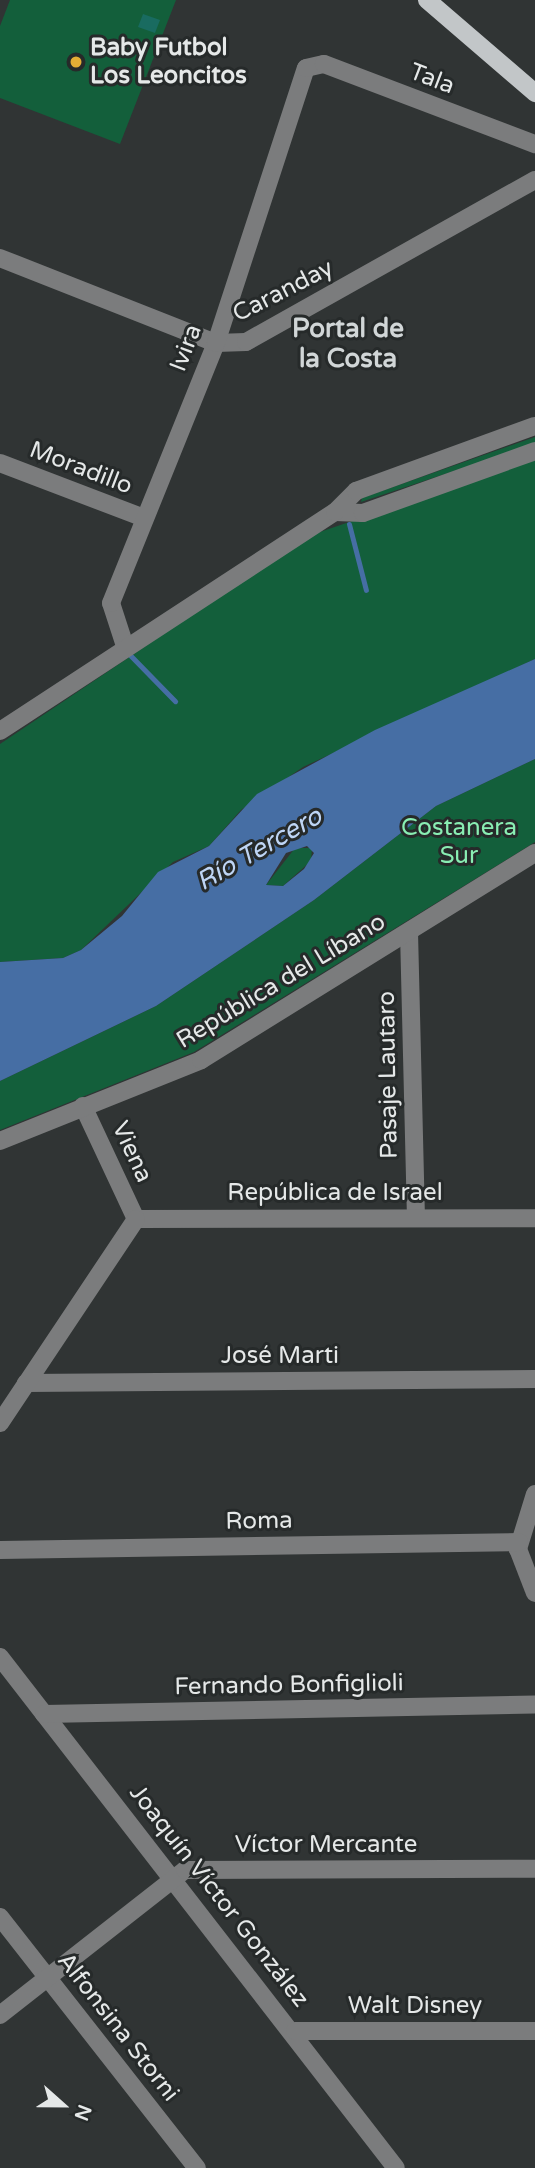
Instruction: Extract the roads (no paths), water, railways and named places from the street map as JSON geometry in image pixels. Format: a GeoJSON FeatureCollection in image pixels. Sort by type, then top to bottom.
{"type":"FeatureCollection","features":[{"type":"Feature","properties":{"kind":"main road"},"geometry":{"type":"LineString","coordinates":[[427,0],[535,93]]}},
{"type":"Feature","properties":{"kind":"street","name":"Tala"},"geometry":{"type":"LineString","coordinates":[[311,64],[535,144]]}},
{"type":"Feature","properties":{"kind":"street","name":"Ivira"},"geometry":{"type":"LineString","coordinates":[[125,646],[111,603],[216,343],[302,74],[311,64]]}},
{"type":"Feature","properties":{"kind":"street","name":"Caranday"},"geometry":{"type":"LineString","coordinates":[[0,258],[216,343],[246,342],[535,180]]}},
{"type":"Feature","properties":{"kind":"street"},"geometry":{"type":"LineString","coordinates":[[0,731],[125,646],[335,512],[356,491],[535,426]]}},
{"type":"Feature","properties":{"kind":"street"},"geometry":{"type":"LineString","coordinates":[[335,512],[363,513],[535,451]]}},
{"type":"Feature","properties":{"kind":"street","name":"Moradillo"},"geometry":{"type":"LineString","coordinates":[[0,463],[144,518]]}},
{"type":"Feature","properties":{"kind":"street","name":"República del Líbano"},"geometry":{"type":"LineString","coordinates":[[0,1141],[201,1060],[535,853]]}},
{"type":"Feature","properties":{"kind":"street","name":"Pasaje Lautaro"},"geometry":{"type":"LineString","coordinates":[[409,932],[415,1217]]}},
{"type":"Feature","properties":{"kind":"street","name":"Viena"},"geometry":{"type":"LineString","coordinates":[[83,1106],[136,1219]]}},
{"type":"Feature","properties":{"kind":"street","name":"República de Israel"},"geometry":{"type":"LineString","coordinates":[[136,1219],[535,1218]]}},
{"type":"Feature","properties":{"kind":"street"},"geometry":{"type":"LineString","coordinates":[[0,1423],[136,1219]]}},
{"type":"Feature","properties":{"kind":"street","name":"José Marti"},"geometry":{"type":"LineString","coordinates":[[26,1383],[535,1379]]}},
{"type":"Feature","properties":{"kind":"street"},"geometry":{"type":"LineString","coordinates":[[535,1494],[519,1542],[535,1592]]}},
{"type":"Feature","properties":{"kind":"street","name":"Roma"},"geometry":{"type":"LineString","coordinates":[[0,1550],[519,1542]]}},
{"type":"Feature","properties":{"kind":"street","name":"Joaquín Víctor González"},"geometry":{"type":"LineString","coordinates":[[0,1657],[295,2031],[396,2168]]}},
{"type":"Feature","properties":{"kind":"street","name":"Fernando Bonfiglioli"},"geometry":{"type":"LineString","coordinates":[[44,1714],[535,1705]]}},
{"type":"Feature","properties":{"kind":"street","name":"Víctor Mercante"},"geometry":{"type":"LineString","coordinates":[[0,2015],[185,1870],[535,1869]]}},
{"type":"Feature","properties":{"kind":"street","name":"Alfonsina Storni"},"geometry":{"type":"LineString","coordinates":[[0,1917],[197,2168]]}},
{"type":"Feature","properties":{"kind":"street","name":"Walt Disney"},"geometry":{"type":"LineString","coordinates":[[295,2031],[535,2031]]}},
{"type":"Feature","properties":{"kind":"water","name":"Río Tercero"},"geometry":{"type":"Polygon","coordinates":[[[535,659],[535,759],[436,806],[314,900],[156,1006],[0,1081],[0,962],[63,958],[81,950],[122,916],[158,872],[209,846],[257,794],[375,730],[535,659]],[[307,846],[286,853],[266,885],[283,886],[304,869],[314,853],[307,846]]]}},
{"type":"Feature","properties":{"kind":"waterway"},"geometry":{"type":"LineString","coordinates":[[349,524],[366,590]]}},
{"type":"Feature","properties":{"kind":"waterway"},"geometry":{"type":"LineString","coordinates":[[129,654],[175,701]]}},
{"type":"Feature","properties":{"kind":"place","name":"Baby Futbol Los Leoncitos"},"geometry":{"type":"Point","coordinates":[76,62]}},
{"type":"Feature","properties":{"kind":"district","name":"Portal de la Costa"},"geometry":{"type":"Point","coordinates":[348,344]}},
{"type":"Feature","properties":{"kind":"park label","name":"Costanera Sur"},"geometry":{"type":"Point","coordinates":[459,842]}}]}
